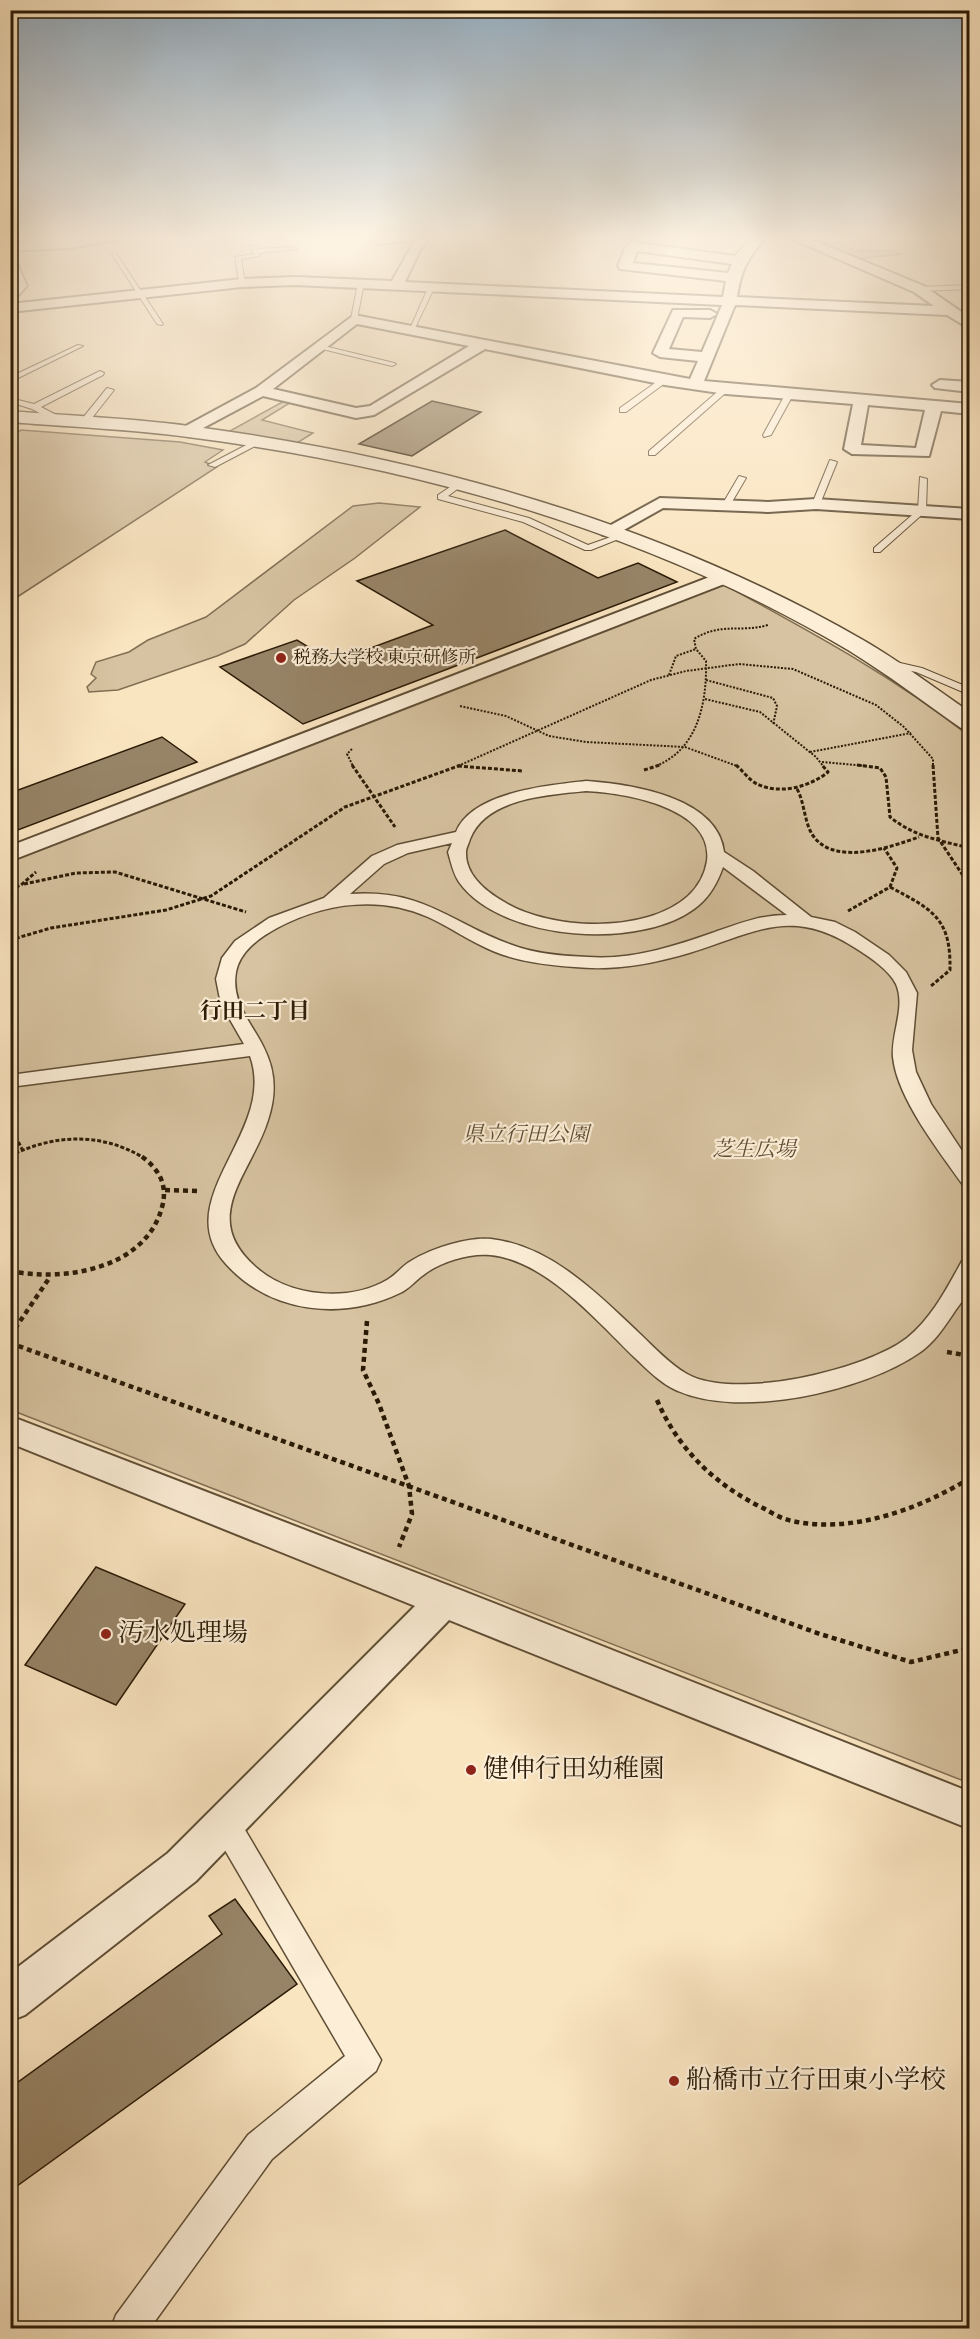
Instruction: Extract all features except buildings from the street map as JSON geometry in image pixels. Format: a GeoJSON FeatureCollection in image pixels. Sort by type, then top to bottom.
{"type":"FeatureCollection","features":[{"type":"Feature","properties":{"kind":"street"},"geometry":{"type":"LineString","coordinates":[[261,390],[357,413],[374,410],[481,345]]}},
{"type":"Feature","properties":{"kind":"street"},"geometry":{"type":"LineString","coordinates":[[489,345],[665,380],[726,389],[969,409]]}},
{"type":"Feature","properties":{"kind":"street"},"geometry":{"type":"LineString","coordinates":[[664,345],[660,353],[707,357]]}},
{"type":"Feature","properties":{"kind":"street"},"geometry":{"type":"LineString","coordinates":[[695,384],[712,345]]}},
{"type":"Feature","properties":{"kind":"street"},"geometry":{"type":"LineString","coordinates":[[188,431],[261,390],[320,347]]}},
{"type":"Feature","properties":{"kind":"street"},"geometry":{"type":"LineString","coordinates":[[940,386],[969,387]]}},
{"type":"Feature","properties":{"kind":"street"},"geometry":{"type":"LineString","coordinates":[[861,400],[852,449],[923,453],[934,406]]}},
{"type":"Feature","properties":{"kind":"street"},"geometry":{"type":"LineString","coordinates":[[10,416],[188,431],[362,460],[542,507],[725,577],[884,663],[969,723]]}},
{"type":"Feature","properties":{"kind":"street"},"geometry":{"type":"LineString","coordinates":[[615,534],[660,503],[726,506],[816,504],[969,514]]}},
{"type":"Feature","properties":{"kind":"street"},"geometry":{"type":"LineString","coordinates":[[10,854],[725,577]]}},
{"type":"Feature","properties":{"kind":"street"},"geometry":{"type":"LineString","coordinates":[[586,786],[633,790],[675,807],[708,828],[718,856],[709,886],[683,909],[639,925],[587,930],[536,923],[492,905],[466,880],[456,852],[463,836],[468,824],[498,804],[539,791],[586,786]]}},
{"type":"Feature","properties":{"kind":"street"},"geometry":{"type":"LineString","coordinates":[[331,901],[378,860],[397,852],[463,836]]}},
{"type":"Feature","properties":{"kind":"street"},"geometry":{"type":"LineString","coordinates":[[718,856],[747,875],[805,921]]}},
{"type":"Feature","properties":{"kind":"street"},"geometry":{"type":"LineString","coordinates":[[969,1180],[917,1096],[903,1058],[908,1007],[905,985],[892,968],[870,950],[827,925],[805,921],[756,922],[718,938],[662,955],[605,964],[564,961],[515,953],[420,908],[387,899],[355,898],[331,901],[288,915],[254,935],[239,947],[228,965],[226,984],[233,1011],[262,1063],[261,1113],[248,1148],[223,1191],[216,1216],[224,1247],[252,1277],[278,1292],[306,1299],[359,1300],[399,1284],[420,1266],[452,1254],[484,1246],[516,1252],[562,1278],[658,1365],[688,1386],[722,1392],[834,1382],[906,1352],[920,1341],[950,1302],[969,1267]]}},
{"type":"Feature","properties":{"kind":"street"},"geometry":{"type":"LineString","coordinates":[[10,1081],[255,1049]]}},
{"type":"Feature","properties":{"kind":"street"},"geometry":{"type":"LineString","coordinates":[[10,1429],[445,1600],[969,1811]]}},
{"type":"Feature","properties":{"kind":"street"},"geometry":{"type":"LineString","coordinates":[[10,2000],[182,1868],[445,1600]]}},
{"type":"Feature","properties":{"kind":"street"},"geometry":{"type":"LineString","coordinates":[[129,2328],[260,2147],[364,2060],[225,1823]]}},
{"type":"Feature","properties":{"kind":"lane"},"geometry":{"type":"LineString","coordinates":[[10,380],[80,346]]}},
{"type":"Feature","properties":{"kind":"lane"},"geometry":{"type":"LineString","coordinates":[[320,347],[392,364]]}},
{"type":"Feature","properties":{"kind":"lane"},"geometry":{"type":"LineString","coordinates":[[35,407],[100,373]]}},
{"type":"Feature","properties":{"kind":"lane"},"geometry":{"type":"LineString","coordinates":[[623,410],[665,380]]}},
{"type":"Feature","properties":{"kind":"lane"},"geometry":{"type":"LineString","coordinates":[[652,453],[726,389]]}},
{"type":"Feature","properties":{"kind":"lane"},"geometry":{"type":"LineString","coordinates":[[85,421],[110,390]]}},
{"type":"Feature","properties":{"kind":"lane"},"geometry":{"type":"LineString","coordinates":[[767,435],[789,394]]}},
{"type":"Feature","properties":{"kind":"lane"},"geometry":{"type":"LineString","coordinates":[[10,400],[35,407],[57,419]]}},
{"type":"Feature","properties":{"kind":"lane"},"geometry":{"type":"LineString","coordinates":[[212,465],[256,443]]}},
{"type":"Feature","properties":{"kind":"lane"},"geometry":{"type":"LineString","coordinates":[[816,504],[833,462]]}},
{"type":"Feature","properties":{"kind":"lane"},"geometry":{"type":"LineString","coordinates":[[726,506],[742,478]]}},
{"type":"Feature","properties":{"kind":"lane"},"geometry":{"type":"LineString","coordinates":[[877,550],[922,511],[923,479]]}},
{"type":"Feature","properties":{"kind":"lane"},"geometry":{"type":"LineString","coordinates":[[884,663],[919,670],[969,692]]}},
{"type":"Feature","properties":{"kind":"path"},"geometry":{"type":"LineString","coordinates":[[639,772],[660,765],[685,747],[705,699],[706,661],[696,649],[694,639],[706,630],[727,625],[761,627],[797,614]]}},
{"type":"Feature","properties":{"kind":"path"},"geometry":{"type":"LineString","coordinates":[[669,675],[676,656],[696,649]]}},
{"type":"Feature","properties":{"kind":"path"},"geometry":{"type":"LineString","coordinates":[[10,940],[51,928],[166,910],[202,898],[249,873],[304,832],[345,807],[458,766],[610,697],[669,675],[740,664],[793,669],[876,705],[910,734],[933,759],[938,838],[969,886]]}},
{"type":"Feature","properties":{"kind":"path"},"geometry":{"type":"LineString","coordinates":[[706,680],[772,698],[777,706],[773,725]]}},
{"type":"Feature","properties":{"kind":"path"},"geometry":{"type":"LineString","coordinates":[[458,706],[506,716],[541,730],[549,736],[586,742],[685,747],[734,763],[757,784],[797,789],[820,779],[828,772],[810,752],[773,725],[760,712],[705,699]]}},
{"type":"Feature","properties":{"kind":"path"},"geometry":{"type":"LineString","coordinates":[[810,752],[910,734]]}},
{"type":"Feature","properties":{"kind":"path"},"geometry":{"type":"LineString","coordinates":[[354,745],[347,754],[355,771],[398,834],[397,852]]}},
{"type":"Feature","properties":{"kind":"path"},"geometry":{"type":"LineString","coordinates":[[821,762],[840,762],[880,768],[886,777],[890,817],[903,829],[920,836],[938,838],[969,848]]}},
{"type":"Feature","properties":{"kind":"path"},"geometry":{"type":"LineString","coordinates":[[458,766],[526,771]]}},
{"type":"Feature","properties":{"kind":"path"},"geometry":{"type":"LineString","coordinates":[[797,789],[807,811],[812,835],[820,844],[839,849],[866,851],[884,848],[920,836]]}},
{"type":"Feature","properties":{"kind":"path"},"geometry":{"type":"LineString","coordinates":[[827,925],[857,904],[890,887],[897,868],[884,848]]}},
{"type":"Feature","properties":{"kind":"path"},"geometry":{"type":"LineString","coordinates":[[21,885],[62,874],[96,871],[127,874],[226,908],[288,915]]}},
{"type":"Feature","properties":{"kind":"path"},"geometry":{"type":"LineString","coordinates":[[890,887],[920,903],[937,917],[950,939],[950,970],[908,1007]]}},
{"type":"Feature","properties":{"kind":"path"},"geometry":{"type":"LineString","coordinates":[[10,1126],[22,1149]]}},
{"type":"Feature","properties":{"kind":"path"},"geometry":{"type":"LineString","coordinates":[[10,1156],[22,1149],[60,1139],[98,1139],[131,1148],[155,1166],[165,1190],[160,1217],[141,1243],[108,1264],[68,1276],[27,1276],[10,1271]]}},
{"type":"Feature","properties":{"kind":"path"},"geometry":{"type":"LineString","coordinates":[[165,1190],[223,1191]]}},
{"type":"Feature","properties":{"kind":"path"},"geometry":{"type":"LineString","coordinates":[[10,1336],[50,1276]]}},
{"type":"Feature","properties":{"kind":"path"},"geometry":{"type":"LineString","coordinates":[[368,1296],[363,1370],[379,1404],[409,1486],[412,1514],[387,1577]]}},
{"type":"Feature","properties":{"kind":"path"},"geometry":{"type":"LineString","coordinates":[[10,1343],[820,1634],[911,1662],[969,1648]]}},
{"type":"Feature","properties":{"kind":"path"},"geometry":{"type":"LineString","coordinates":[[640,1348],[661,1412],[681,1445],[717,1479],[752,1504],[794,1522],[855,1522],[910,1508],[954,1489],[969,1478]]}},
{"type":"Feature","properties":{"kind":"green space"},"geometry":{"type":"Polygon","coordinates":[[[286,400],[293,401],[262,420],[313,433],[297,443],[228,432],[286,400]]]}},
{"type":"Feature","properties":{"kind":"green space"},"geometry":{"type":"Polygon","coordinates":[[[21,430],[180,442],[223,450],[205,462],[217,467],[11,601],[11,436],[21,430]]]}},
{"type":"Feature","properties":{"kind":"green space"},"geometry":{"type":"Polygon","coordinates":[[[379,503],[420,507],[355,558],[294,600],[245,644],[118,690],[89,692],[87,687],[96,678],[91,674],[96,662],[129,652],[148,640],[206,617],[353,506],[379,503]]]}},
{"type":"Feature","properties":{"kind":"green space","name":"県立行田公園"},"geometry":{"type":"Polygon","coordinates":[[[721,583],[879,673],[969,736],[969,1783],[11,1410],[10,861],[721,583]]]}},
{"type":"Feature","properties":{"kind":"place","name":"税務大学校 東京研修所"},"geometry":{"type":"Point","coordinates":[281,658]}},
{"type":"Feature","properties":{"kind":"place","name":"汚水処理場"},"geometry":{"type":"Point","coordinates":[106,1634]}},
{"type":"Feature","properties":{"kind":"place","name":"健伸行田幼稚園"},"geometry":{"type":"Point","coordinates":[471,1770]}},
{"type":"Feature","properties":{"kind":"place","name":"船橋市立行田東小学校"},"geometry":{"type":"Point","coordinates":[674,2081]}},
{"type":"Feature","properties":{"kind":"district","name":"行田二丁目"},"geometry":{"type":"Point","coordinates":[255,1012]}},
{"type":"Feature","properties":{"kind":"park label","name":"芝生広場"},"geometry":{"type":"Point","coordinates":[754,1150]}}]}
